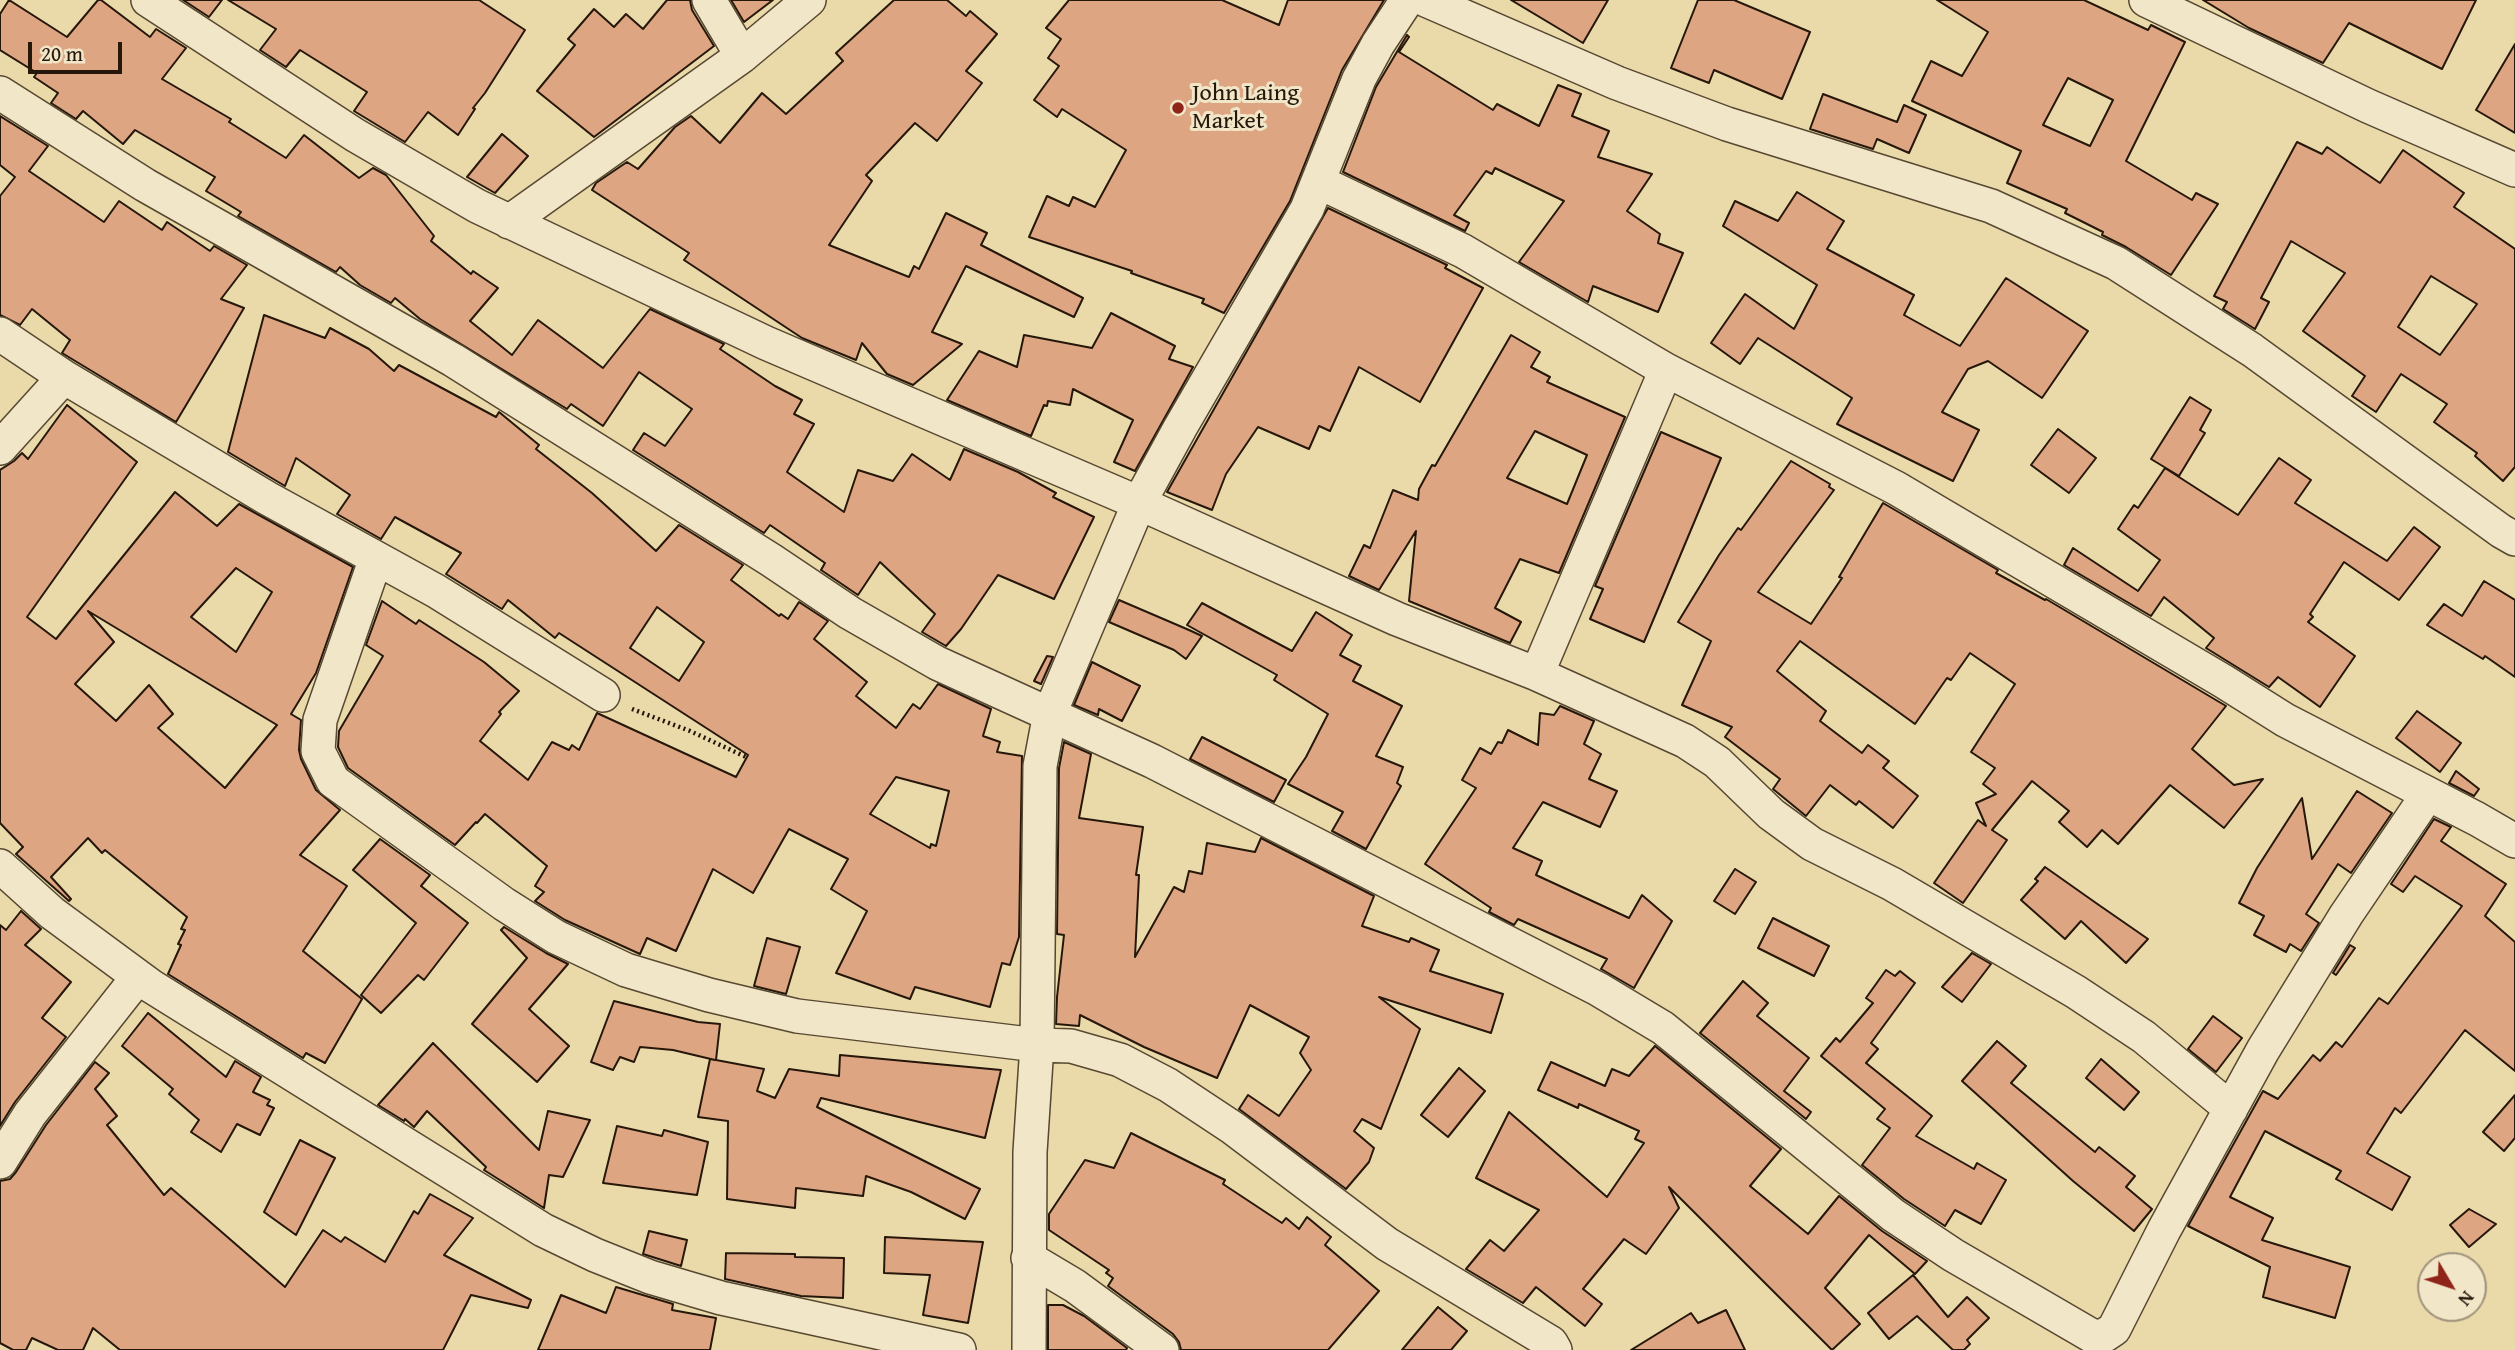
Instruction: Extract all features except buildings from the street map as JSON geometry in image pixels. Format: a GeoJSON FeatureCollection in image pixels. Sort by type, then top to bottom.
{"type":"FeatureCollection","features":[{"type":"Feature","properties":{"kind":"street"},"geometry":{"type":"LineString","coordinates":[[148,0],[355,135],[509,222],[766,343],[1139,503],[1397,619],[1536,674],[1685,741],[1717,762],[1770,814],[1812,844],[1892,884],[2076,992],[2144,1037],[2231,1110]]}},
{"type":"Feature","properties":{"kind":"street"},"geometry":{"type":"LineString","coordinates":[[709,0],[742,56]]}},
{"type":"Feature","properties":{"kind":"street"},"geometry":{"type":"LineString","coordinates":[[509,222],[742,56],[809,0]]}},
{"type":"Feature","properties":{"kind":"street"},"geometry":{"type":"LineString","coordinates":[[1030,1350],[1028,1258],[1030,1152],[1037,1045],[1040,766],[1050,712],[1139,503],[1307,209],[1359,79],[1378,44],[1408,0]]}},
{"type":"Feature","properties":{"kind":"street"},"geometry":{"type":"LineString","coordinates":[[1426,0],[1617,83],[1727,124],[1992,206],[2116,263],[2252,350],[2515,539]]}},
{"type":"Feature","properties":{"kind":"street"},"geometry":{"type":"LineString","coordinates":[[2146,0],[2368,106],[2515,170]]}},
{"type":"Feature","properties":{"kind":"street"},"geometry":{"type":"LineString","coordinates":[[0,93],[145,185],[453,360],[771,560],[850,613],[936,663],[1050,712],[1177,774],[1609,996],[1663,1028],[1894,1215],[1953,1255],[2094,1337],[2105,1335],[2114,1329],[2164,1230],[2263,1050],[2328,944],[2428,794]]}},
{"type":"Feature","properties":{"kind":"street"},"geometry":{"type":"LineString","coordinates":[[1319,182],[1463,251],[1666,370],[1896,488],[2285,720],[2515,841]]}},
{"type":"Feature","properties":{"kind":"street"},"geometry":{"type":"LineString","coordinates":[[0,334],[64,377],[267,498],[436,591],[603,695]]}},
{"type":"Feature","properties":{"kind":"street"},"geometry":{"type":"LineString","coordinates":[[1536,674],[1666,370]]}},
{"type":"Feature","properties":{"kind":"street"},"geometry":{"type":"LineString","coordinates":[[0,448],[64,377]]}},
{"type":"Feature","properties":{"kind":"street"},"geometry":{"type":"LineString","coordinates":[[376,558],[320,720],[318,751],[333,781],[504,904],[556,937],[626,970],[709,995],[797,1016],[1037,1045],[1071,1046],[1120,1060],[1168,1085],[1233,1128],[1387,1244],[1551,1343],[1555,1350]]}},
{"type":"Feature","properties":{"kind":"street"},"geometry":{"type":"LineString","coordinates":[[0,866],[52,913],[138,977],[543,1230],[650,1277],[721,1298],[960,1350]]}},
{"type":"Feature","properties":{"kind":"street"},"geometry":{"type":"LineString","coordinates":[[0,1162],[30,1114],[138,977]]}},
{"type":"Feature","properties":{"kind":"street"},"geometry":{"type":"LineString","coordinates":[[1028,1258],[1075,1286],[1162,1350]]}},
{"type":"Feature","properties":{"kind":"path"},"geometry":{"type":"LineString","coordinates":[[603,695],[648,717],[690,731],[746,757]]}},
{"type":"Feature","properties":{"kind":"place","name":"John Laing Market"},"geometry":{"type":"Point","coordinates":[1178,108]}}]}
